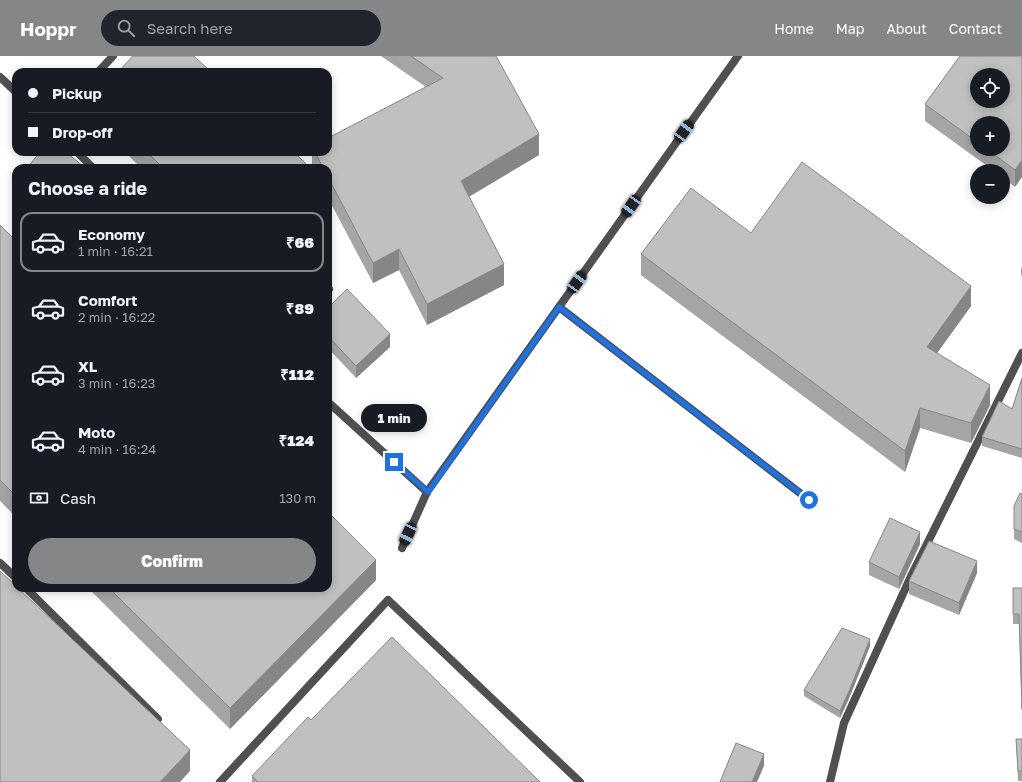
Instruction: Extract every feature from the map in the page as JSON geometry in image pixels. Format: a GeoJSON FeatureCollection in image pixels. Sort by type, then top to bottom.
{"type":"FeatureCollection","features":[{"type":"Feature","properties":{"kind":"street"},"geometry":{"type":"LineString","coordinates":[[102,68],[113,56]]}},
{"type":"Feature","properties":{"kind":"street"},"geometry":{"type":"LineString","coordinates":[[402,548],[428,492],[738,56]]}},
{"type":"Feature","properties":{"kind":"street"},"geometry":{"type":"LineString","coordinates":[[0,77],[12,88]]}},
{"type":"Feature","properties":{"kind":"street"},"geometry":{"type":"LineString","coordinates":[[81,156],[89,164]]}},
{"type":"Feature","properties":{"kind":"street"},"geometry":{"type":"LineString","coordinates":[[559,307],[809,500]]}},
{"type":"Feature","properties":{"kind":"street"},"geometry":{"type":"LineString","coordinates":[[830,782],[844,723],[912,574],[1022,353]]}},
{"type":"Feature","properties":{"kind":"street"},"geometry":{"type":"LineString","coordinates":[[332,406],[428,492]]}},
{"type":"Feature","properties":{"kind":"street"},"geometry":{"type":"LineString","coordinates":[[0,562],[12,574]]}},
{"type":"Feature","properties":{"kind":"street"},"geometry":{"type":"LineString","coordinates":[[30,592],[158,719]]}},
{"type":"Feature","properties":{"kind":"street"},"geometry":{"type":"LineString","coordinates":[[220,782],[388,600],[580,782]]}},
{"type":"Feature","properties":{"kind":"building"},"geometry":{"type":"Polygon","coordinates":[[[133,56],[194,56],[207,68],[122,68],[133,56]]]}},
{"type":"Feature","properties":{"kind":"building"},"geometry":{"type":"Polygon","coordinates":[[[411,56],[496,56],[539,134],[461,181],[504,264],[427,304],[399,249],[373,263],[332,185],[332,164],[321,164],[317,156],[332,156],[332,136],[443,78],[411,56]]]}},
{"type":"Feature","properties":{"kind":"building"},"geometry":{"type":"Polygon","coordinates":[[[960,56],[1022,56],[1022,160],[1015,170],[1010,166],[1010,164],[1007,164],[996,156],[1010,156],[1010,116],[970,116],[970,137],[925,104],[960,56]]]}},
{"type":"Feature","properties":{"kind":"building"},"geometry":{"type":"Polygon","coordinates":[[[37,156],[71,156],[80,164],[30,164],[37,156]]]}},
{"type":"Feature","properties":{"kind":"building"},"geometry":{"type":"Polygon","coordinates":[[[151,156],[298,156],[306,164],[159,164],[151,156]]]}},
{"type":"Feature","properties":{"kind":"building"},"geometry":{"type":"Polygon","coordinates":[[[802,162],[971,286],[927,347],[990,385],[971,423],[920,408],[905,451],[641,254],[691,188],[751,233],[802,162]]]}},
{"type":"Feature","properties":{"kind":"building"},"geometry":{"type":"Polygon","coordinates":[[[0,225],[12,237],[12,492],[0,480],[0,225]]]}},
{"type":"Feature","properties":{"kind":"building"},"geometry":{"type":"Polygon","coordinates":[[[347,289],[390,334],[356,366],[332,340],[332,304],[347,289]]]}},
{"type":"Feature","properties":{"kind":"building"},"geometry":{"type":"Polygon","coordinates":[[[1022,378],[1022,449],[982,437],[999,401],[1012,409],[1022,378]]]}},
{"type":"Feature","properties":{"kind":"building"},"geometry":{"type":"Polygon","coordinates":[[[1020,493],[1022,494],[1022,532],[1014,529],[1014,506],[1020,493]]]}},
{"type":"Feature","properties":{"kind":"building"},"geometry":{"type":"Polygon","coordinates":[[[332,516],[376,560],[230,708],[113,592],[332,592],[332,516]]]}},
{"type":"Feature","properties":{"kind":"building"},"geometry":{"type":"Polygon","coordinates":[[[890,518],[920,532],[899,577],[869,562],[890,518]]]}},
{"type":"Feature","properties":{"kind":"building"},"geometry":{"type":"Polygon","coordinates":[[[929,541],[977,561],[959,603],[909,581],[929,541]]]}},
{"type":"Feature","properties":{"kind":"building"},"geometry":{"type":"Polygon","coordinates":[[[0,571],[12,582],[12,592],[22,592],[190,750],[160,782],[0,782],[0,571]]]}},
{"type":"Feature","properties":{"kind":"building"},"geometry":{"type":"Polygon","coordinates":[[[1013,588],[1022,588],[1022,709],[1019,614],[1013,614],[1013,588]]]}},
{"type":"Feature","properties":{"kind":"building"},"geometry":{"type":"Polygon","coordinates":[[[842,628],[870,639],[840,711],[804,690],[842,628]]]}},
{"type":"Feature","properties":{"kind":"building"},"geometry":{"type":"Polygon","coordinates":[[[392,637],[540,782],[258,782],[252,776],[308,717],[311,720],[392,637]]]}},
{"type":"Feature","properties":{"kind":"building"},"geometry":{"type":"Polygon","coordinates":[[[1016,739],[1022,739],[1022,771],[1018,771],[1016,739]]]}},
{"type":"Feature","properties":{"kind":"building"},"geometry":{"type":"Polygon","coordinates":[[[736,743],[764,754],[752,782],[720,782],[736,743]]]}},
{"type":"Feature","properties":{"kind":"route"},"geometry":{"type":"LineString","coordinates":[[394,462],[428,492],[559,307],[809,500]]}}]}
